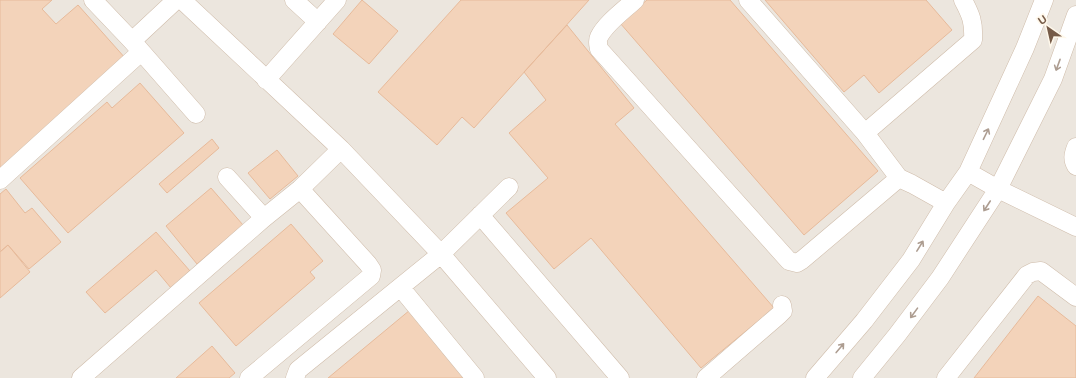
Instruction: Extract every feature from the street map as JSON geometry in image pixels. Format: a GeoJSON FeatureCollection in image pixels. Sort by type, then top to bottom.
{"type":"FeatureCollection","features":[{"type":"Feature","properties":{"kind":"street"},"geometry":{"type":"LineString","coordinates":[[93,0],[196,114]]}},
{"type":"Feature","properties":{"kind":"street"},"geometry":{"type":"LineString","coordinates":[[0,180],[137,47],[176,0]]}},
{"type":"Feature","properties":{"kind":"street"},"geometry":{"type":"LineString","coordinates":[[182,0],[341,150],[441,254],[547,378]]}},
{"type":"Feature","properties":{"kind":"street"},"geometry":{"type":"LineString","coordinates":[[294,0],[318,22]]}},
{"type":"Feature","properties":{"kind":"street"},"geometry":{"type":"LineString","coordinates":[[266,80],[337,0]]}},
{"type":"Feature","properties":{"kind":"street"},"geometry":{"type":"LineString","coordinates":[[635,0],[600,35],[597,42],[599,49],[789,261],[797,263],[802,260],[899,178]]}},
{"type":"Feature","properties":{"kind":"street"},"geometry":{"type":"LineString","coordinates":[[748,0],[828,93],[865,133],[899,178],[946,203]]}},
{"type":"Feature","properties":{"kind":"street"},"geometry":{"type":"LineString","coordinates":[[865,133],[973,40],[974,26],[970,13],[963,0]]}},
{"type":"Feature","properties":{"kind":"street"},"geometry":{"type":"LineString","coordinates":[[815,378],[864,321],[911,260],[946,203],[968,172],[1022,55],[1044,0]]}},
{"type":"Feature","properties":{"kind":"street"},"geometry":{"type":"LineString","coordinates":[[862,378],[940,278],[998,189],[1053,79],[1076,15]]}},
{"type":"Feature","properties":{"kind":"street"},"geometry":{"type":"LineString","coordinates":[[1076,147],[1073,161],[1076,166]]}},
{"type":"Feature","properties":{"kind":"street"},"geometry":{"type":"LineString","coordinates":[[81,378],[264,218],[300,189],[341,150]]}},
{"type":"Feature","properties":{"kind":"street"},"geometry":{"type":"LineString","coordinates":[[968,172],[998,189],[1076,227]]}},
{"type":"Feature","properties":{"kind":"street"},"geometry":{"type":"LineString","coordinates":[[227,177],[264,218]]}},
{"type":"Feature","properties":{"kind":"street"},"geometry":{"type":"LineString","coordinates":[[295,378],[298,370],[441,254],[509,187]]}},
{"type":"Feature","properties":{"kind":"street"},"geometry":{"type":"LineString","coordinates":[[249,378],[371,276],[372,270],[368,264],[300,189]]}},
{"type":"Feature","properties":{"kind":"street"},"geometry":{"type":"LineString","coordinates":[[480,215],[620,378]]}},
{"type":"Feature","properties":{"kind":"street"},"geometry":{"type":"LineString","coordinates":[[946,378],[1027,275],[1033,272],[1041,271],[1076,297]]}},
{"type":"Feature","properties":{"kind":"street"},"geometry":{"type":"LineString","coordinates":[[400,288],[475,378]]}},
{"type":"Feature","properties":{"kind":"street"},"geometry":{"type":"LineString","coordinates":[[706,378],[780,315],[783,311],[782,305]]}},
{"type":"Feature","properties":{"kind":"shaded area"},"geometry":{"type":"Polygon","coordinates":[[[0,0],[1076,0],[1076,378],[0,378],[0,0]]]}},
{"type":"Feature","properties":{"kind":"building"},"geometry":{"type":"Polygon","coordinates":[[[0,0],[52,0],[42,9],[56,24],[78,5],[126,59],[0,171],[0,0]]]}},
{"type":"Feature","properties":{"kind":"building"},"geometry":{"type":"Polygon","coordinates":[[[362,0],[398,31],[369,64],[333,34],[362,0]]]}},
{"type":"Feature","properties":{"kind":"building"},"geometry":{"type":"Polygon","coordinates":[[[461,0],[589,0],[474,128],[462,117],[437,145],[378,92],[461,0]]]}},
{"type":"Feature","properties":{"kind":"building"},"geometry":{"type":"Polygon","coordinates":[[[647,0],[730,0],[878,171],[804,235],[620,23],[647,0]]]}},
{"type":"Feature","properties":{"kind":"building"},"geometry":{"type":"Polygon","coordinates":[[[765,0],[926,0],[952,30],[879,93],[864,75],[844,92],[765,0]]]}},
{"type":"Feature","properties":{"kind":"building"},"geometry":{"type":"Polygon","coordinates":[[[567,25],[634,108],[615,124],[774,308],[701,368],[591,238],[554,269],[506,213],[548,178],[509,133],[546,100],[524,72],[567,25]]]}},
{"type":"Feature","properties":{"kind":"building"},"geometry":{"type":"Polygon","coordinates":[[[140,83],[184,133],[68,233],[20,178],[107,102],[112,108],[140,83]]]}},
{"type":"Feature","properties":{"kind":"building"},"geometry":{"type":"Polygon","coordinates":[[[212,139],[219,148],[167,193],[159,184],[212,139]]]}},
{"type":"Feature","properties":{"kind":"building"},"geometry":{"type":"Polygon","coordinates":[[[277,150],[298,176],[270,199],[248,173],[277,150]]]}},
{"type":"Feature","properties":{"kind":"building"},"geometry":{"type":"Polygon","coordinates":[[[211,188],[243,225],[197,264],[166,226],[211,188]]]}},
{"type":"Feature","properties":{"kind":"building"},"geometry":{"type":"Polygon","coordinates":[[[6,189],[25,213],[32,208],[61,242],[29,269],[8,245],[1,251],[0,249],[0,194],[6,189]]]}},
{"type":"Feature","properties":{"kind":"building"},"geometry":{"type":"Polygon","coordinates":[[[291,224],[323,261],[310,272],[315,278],[236,346],[199,303],[291,224]]]}},
{"type":"Feature","properties":{"kind":"building"},"geometry":{"type":"Polygon","coordinates":[[[156,232],[190,271],[171,288],[156,270],[105,313],[86,292],[156,232]]]}},
{"type":"Feature","properties":{"kind":"building"},"geometry":{"type":"Polygon","coordinates":[[[8,245],[30,272],[0,298],[0,252],[8,245]]]}},
{"type":"Feature","properties":{"kind":"building"},"geometry":{"type":"Polygon","coordinates":[[[1038,296],[1076,326],[1076,378],[974,378],[1038,296]]]}},
{"type":"Feature","properties":{"kind":"building"},"geometry":{"type":"Polygon","coordinates":[[[410,310],[467,378],[328,378],[410,310]]]}},
{"type":"Feature","properties":{"kind":"building"},"geometry":{"type":"Polygon","coordinates":[[[212,346],[235,373],[229,378],[176,378],[212,346]]]}}]}
